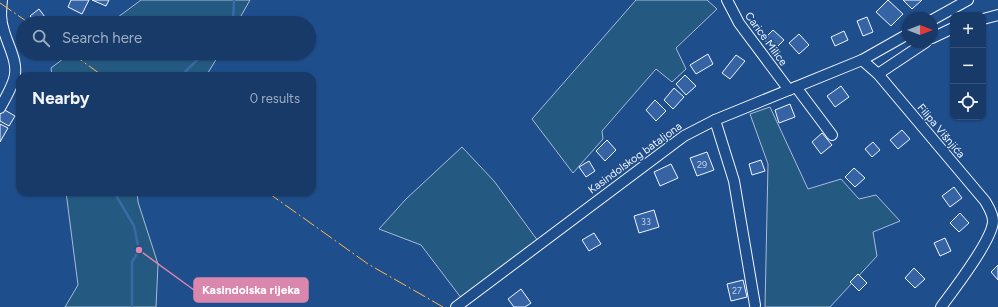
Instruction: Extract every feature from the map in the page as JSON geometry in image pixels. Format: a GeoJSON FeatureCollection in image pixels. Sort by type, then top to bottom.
{"type":"FeatureCollection","features":[{"type":"Feature","properties":{"kind":"street"},"geometry":{"type":"LineString","coordinates":[[0,108],[14,78],[15,69],[14,60],[1,24],[0,14],[2,0]]}},
{"type":"Feature","properties":{"kind":"street","name":"Carice Milice"},"geometry":{"type":"LineString","coordinates":[[727,0],[739,23],[832,135]]}},
{"type":"Feature","properties":{"kind":"street"},"geometry":{"type":"LineString","coordinates":[[938,17],[968,0]]}},
{"type":"Feature","properties":{"kind":"street"},"geometry":{"type":"LineString","coordinates":[[986,18],[998,15]]}},
{"type":"Feature","properties":{"kind":"street"},"geometry":{"type":"LineString","coordinates":[[938,35],[950,29]]}},
{"type":"Feature","properties":{"kind":"street","name":"Kasindolskog bataljona"},"geometry":{"type":"LineString","coordinates":[[460,306],[684,136],[715,120],[862,60],[902,37]]}},
{"type":"Feature","properties":{"kind":"street"},"geometry":{"type":"LineString","coordinates":[[878,74],[917,48]]}},
{"type":"Feature","properties":{"kind":"street","name":"Filipa Višnjića"},"geometry":{"type":"LineString","coordinates":[[862,60],[878,74],[985,201],[996,223],[988,238],[941,307]]}},
{"type":"Feature","properties":{"kind":"street"},"geometry":{"type":"LineString","coordinates":[[715,120],[734,181],[755,305]]}},
{"type":"Feature","properties":{"kind":"shaded area"},"geometry":{"type":"Polygon","coordinates":[[[141,0],[250,0],[241,16],[119,16],[141,0]]]}},
{"type":"Feature","properties":{"kind":"shaded area"},"geometry":{"type":"Polygon","coordinates":[[[636,0],[707,0],[717,9],[676,48],[686,69],[672,82],[656,69],[602,131],[603,139],[573,173],[532,119],[636,0]]]}},
{"type":"Feature","properties":{"kind":"shaded area"},"geometry":{"type":"Polygon","coordinates":[[[62,60],[216,60],[208,72],[52,72],[51,68],[62,60]]]}},
{"type":"Feature","properties":{"kind":"shaded area"},"geometry":{"type":"Polygon","coordinates":[[[770,107],[808,189],[841,179],[859,199],[876,195],[900,221],[873,232],[877,256],[830,307],[765,307],[768,164],[750,114],[770,107]]]}},
{"type":"Feature","properties":{"kind":"shaded area"},"geometry":{"type":"Polygon","coordinates":[[[462,147],[494,181],[538,241],[462,299],[421,245],[379,229],[406,199],[462,147]]]}},
{"type":"Feature","properties":{"kind":"shaded area"},"geometry":{"type":"Polygon","coordinates":[[[67,196],[137,196],[158,264],[156,307],[65,307],[78,285],[67,196]]]}},
{"type":"Feature","properties":{"kind":"building"},"geometry":{"type":"Polygon","coordinates":[[[71,0],[89,0],[82,14],[68,7],[71,0]]]}},
{"type":"Feature","properties":{"kind":"building"},"geometry":{"type":"Polygon","coordinates":[[[92,0],[109,0],[106,6],[92,0]]]}},
{"type":"Feature","properties":{"kind":"building"},"geometry":{"type":"Polygon","coordinates":[[[888,0],[902,13],[902,15],[891,26],[876,12],[888,0]]]}},
{"type":"Feature","properties":{"kind":"building"},"geometry":{"type":"Polygon","coordinates":[[[903,0],[922,0],[912,9],[903,0]]]}},
{"type":"Feature","properties":{"kind":"building"},"geometry":{"type":"Polygon","coordinates":[[[39,9],[44,16],[30,16],[39,9]]]}},
{"type":"Feature","properties":{"kind":"building"},"geometry":{"type":"Polygon","coordinates":[[[867,17],[873,32],[863,36],[857,21],[867,17]]]}},
{"type":"Feature","properties":{"kind":"building"},"geometry":{"type":"Polygon","coordinates":[[[773,30],[784,40],[774,50],[764,39],[773,30]]]}},
{"type":"Feature","properties":{"kind":"building"},"geometry":{"type":"Polygon","coordinates":[[[844,31],[848,40],[835,46],[831,37],[844,31]]]}},
{"type":"Feature","properties":{"kind":"building"},"geometry":{"type":"Polygon","coordinates":[[[799,34],[809,45],[799,54],[789,43],[799,34]]]}},
{"type":"Feature","properties":{"kind":"building"},"geometry":{"type":"Polygon","coordinates":[[[708,54],[713,64],[696,74],[690,65],[708,54]]]}},
{"type":"Feature","properties":{"kind":"building"},"geometry":{"type":"Polygon","coordinates":[[[736,55],[745,61],[730,79],[722,73],[736,55]]]}},
{"type":"Feature","properties":{"kind":"building"},"geometry":{"type":"Polygon","coordinates":[[[685,75],[696,86],[686,95],[676,84],[685,75]]]}},
{"type":"Feature","properties":{"kind":"building"},"geometry":{"type":"Polygon","coordinates":[[[841,86],[849,97],[835,107],[827,96],[841,86]]]}},
{"type":"Feature","properties":{"kind":"building"},"geometry":{"type":"Polygon","coordinates":[[[674,88],[684,97],[673,109],[664,100],[674,88]]]}},
{"type":"Feature","properties":{"kind":"building"},"geometry":{"type":"Polygon","coordinates":[[[655,100],[666,111],[656,121],[646,110],[655,100]]]}},
{"type":"Feature","properties":{"kind":"building"},"geometry":{"type":"Polygon","coordinates":[[[790,104],[795,117],[779,123],[775,110],[790,104]]]}},
{"type":"Feature","properties":{"kind":"building"},"geometry":{"type":"Polygon","coordinates":[[[3,109],[15,116],[9,126],[0,121],[0,114],[3,109]]]}},
{"type":"Feature","properties":{"kind":"building"},"geometry":{"type":"Polygon","coordinates":[[[0,124],[8,128],[0,142],[0,124]]]}},
{"type":"Feature","properties":{"kind":"building"},"geometry":{"type":"Polygon","coordinates":[[[902,130],[910,139],[898,149],[890,140],[902,130]]]}},
{"type":"Feature","properties":{"kind":"building"},"geometry":{"type":"Polygon","coordinates":[[[822,133],[832,145],[821,154],[812,142],[822,133]]]}},
{"type":"Feature","properties":{"kind":"building"},"geometry":{"type":"Polygon","coordinates":[[[607,140],[616,150],[605,161],[596,151],[607,140]]]}},
{"type":"Feature","properties":{"kind":"building"},"geometry":{"type":"Polygon","coordinates":[[[873,142],[880,150],[872,157],[865,149],[873,142]]]}},
{"type":"Feature","properties":{"kind":"building"},"geometry":{"type":"Polygon","coordinates":[[[707,152],[714,170],[697,176],[690,158],[707,152]]]}},
{"type":"Feature","properties":{"kind":"building"},"geometry":{"type":"Polygon","coordinates":[[[761,160],[765,171],[752,175],[749,164],[761,160]]]}},
{"type":"Feature","properties":{"kind":"building"},"geometry":{"type":"Polygon","coordinates":[[[589,161],[595,171],[586,177],[579,167],[589,161]]]}},
{"type":"Feature","properties":{"kind":"building"},"geometry":{"type":"Polygon","coordinates":[[[671,164],[678,178],[660,186],[654,172],[671,164]]]}},
{"type":"Feature","properties":{"kind":"building"},"geometry":{"type":"Polygon","coordinates":[[[854,168],[865,178],[855,187],[845,177],[854,168]]]}},
{"type":"Feature","properties":{"kind":"building"},"geometry":{"type":"Polygon","coordinates":[[[954,187],[962,198],[950,207],[942,196],[954,187]]]}},
{"type":"Feature","properties":{"kind":"building"},"geometry":{"type":"Polygon","coordinates":[[[654,210],[659,227],[639,233],[634,216],[654,210]]]}},
{"type":"Feature","properties":{"kind":"building"},"geometry":{"type":"Polygon","coordinates":[[[960,213],[969,223],[959,232],[950,223],[960,213]]]}},
{"type":"Feature","properties":{"kind":"building"},"geometry":{"type":"Polygon","coordinates":[[[594,233],[601,244],[589,251],[582,240],[594,233]]]}},
{"type":"Feature","properties":{"kind":"building"},"geometry":{"type":"Polygon","coordinates":[[[945,238],[951,251],[940,256],[934,243],[945,238]]]}},
{"type":"Feature","properties":{"kind":"building"},"geometry":{"type":"Polygon","coordinates":[[[998,265],[998,280],[991,272],[998,265]]]}},
{"type":"Feature","properties":{"kind":"building"},"geometry":{"type":"Polygon","coordinates":[[[914,268],[925,279],[915,288],[905,278],[914,268]]]}},
{"type":"Feature","properties":{"kind":"building"},"geometry":{"type":"Polygon","coordinates":[[[858,274],[867,283],[859,291],[850,282],[858,274]]]}},
{"type":"Feature","properties":{"kind":"building"},"geometry":{"type":"Polygon","coordinates":[[[743,280],[747,297],[731,301],[727,284],[743,280]]]}},
{"type":"Feature","properties":{"kind":"building"},"geometry":{"type":"Polygon","coordinates":[[[521,289],[531,303],[525,307],[514,307],[508,299],[521,289]]]}},
{"type":"Feature","properties":{"kind":"waterway"},"geometry":{"type":"LineString","coordinates":[[233,16],[234,0]]}},
{"type":"Feature","properties":{"kind":"waterway"},"geometry":{"type":"LineString","coordinates":[[185,72],[197,60]]}},
{"type":"Feature","properties":{"kind":"waterway"},"geometry":{"type":"LineString","coordinates":[[116,196],[134,226],[139,250],[132,262],[132,307]]}},
{"type":"Feature","properties":{"kind":"power"},"geometry":{"type":"LineString","coordinates":[[0,3],[19,16]]}},
{"type":"Feature","properties":{"kind":"power"},"geometry":{"type":"LineString","coordinates":[[81,60],[97,72]]}},
{"type":"Feature","properties":{"kind":"power"},"geometry":{"type":"LineString","coordinates":[[273,196],[368,264],[443,307]]}},
{"type":"Feature","properties":{"kind":"place","name":"Kasindolska rijeka"},"geometry":{"type":"Point","coordinates":[139,250]}}]}
